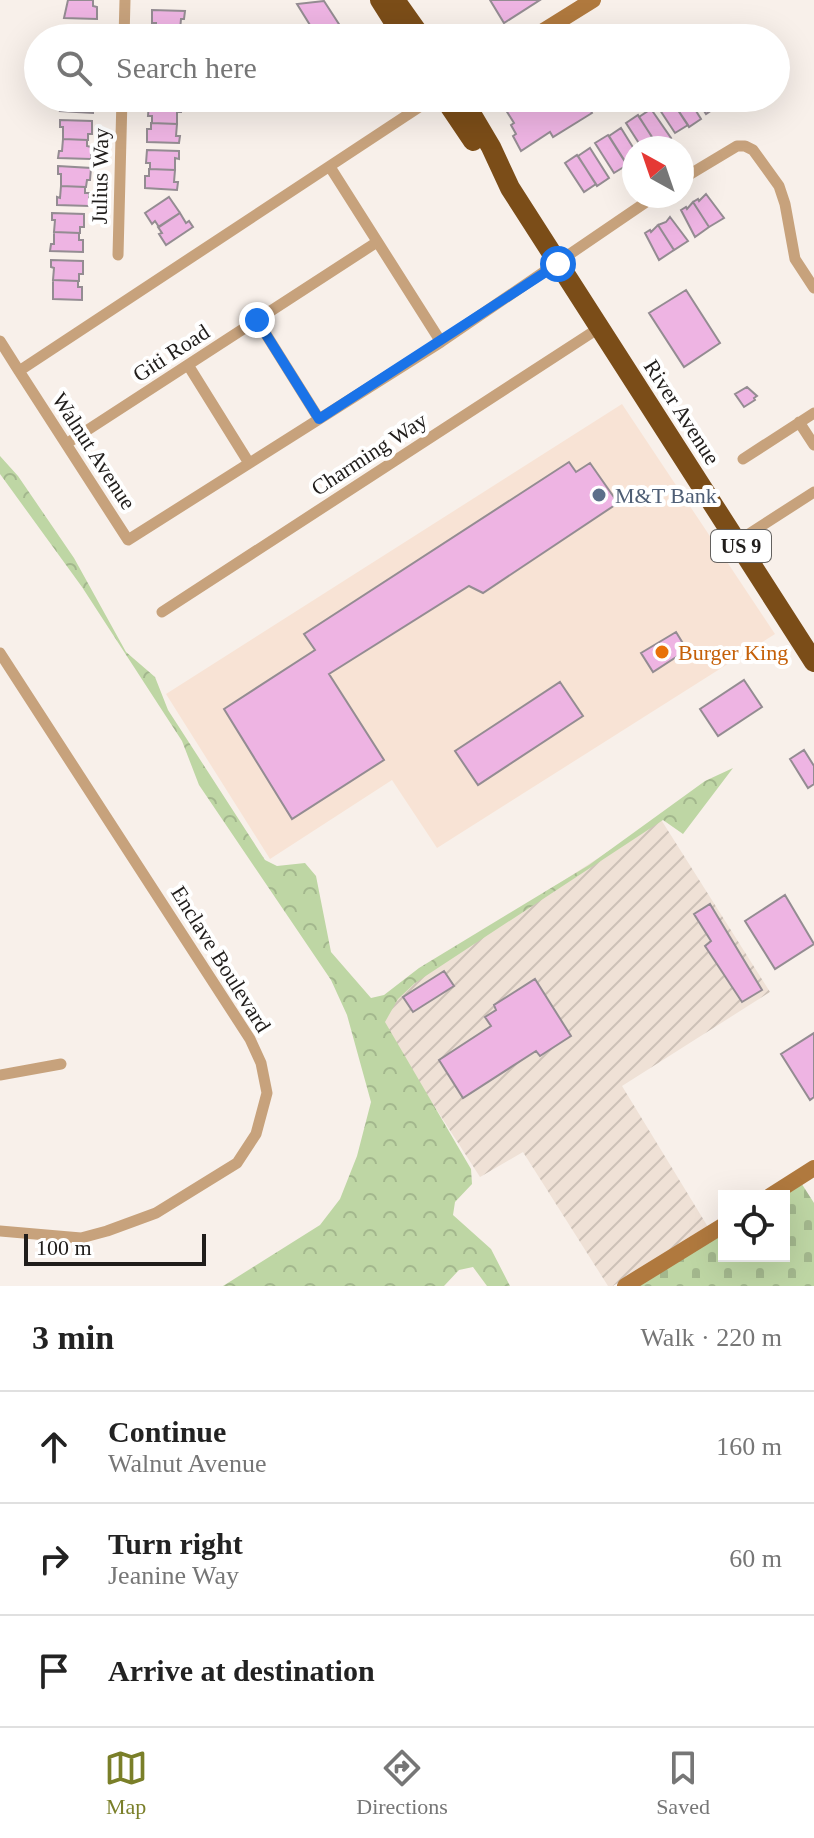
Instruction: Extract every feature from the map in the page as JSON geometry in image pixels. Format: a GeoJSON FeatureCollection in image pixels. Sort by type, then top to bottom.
{"type":"FeatureCollection","features":[{"type":"Feature","properties":{"kind":"highway"},"geometry":{"type":"LineString","coordinates":[[380,0],[395,24]]}},
{"type":"Feature","properties":{"kind":"highway"},"geometry":{"type":"LineString","coordinates":[[395,0],[412,24]]}},
{"type":"Feature","properties":{"kind":"highway","name":"River Avenue"},"geometry":{"type":"LineString","coordinates":[[453,112],[510,188],[814,662]]}},
{"type":"Feature","properties":{"kind":"highway","name":"River Avenue"},"geometry":{"type":"LineString","coordinates":[[470,112],[510,188]]}},
{"type":"Feature","properties":{"kind":"street"},"geometry":{"type":"LineString","coordinates":[[124,24],[125,0]]}},
{"type":"Feature","properties":{"kind":"street"},"geometry":{"type":"LineString","coordinates":[[554,24],[593,0]]}},
{"type":"Feature","properties":{"kind":"street","name":"Julius Way"},"geometry":{"type":"LineString","coordinates":[[118,255],[122,112]]}},
{"type":"Feature","properties":{"kind":"street"},"geometry":{"type":"LineString","coordinates":[[19,371],[412,112]]}},
{"type":"Feature","properties":{"kind":"street"},"geometry":{"type":"LineString","coordinates":[[694,172],[737,146],[753,150],[779,186],[795,259],[814,288]]}},
{"type":"Feature","properties":{"kind":"street"},"geometry":{"type":"LineString","coordinates":[[330,167],[441,342]]}},
{"type":"Feature","properties":{"kind":"street","name":"Walnut Avenue"},"geometry":{"type":"LineString","coordinates":[[0,341],[128,540],[441,342],[636,208]]}},
{"type":"Feature","properties":{"kind":"street","name":"Giti Road"},"geometry":{"type":"LineString","coordinates":[[66,444],[377,242]]}},
{"type":"Feature","properties":{"kind":"street"},"geometry":{"type":"LineString","coordinates":[[257,320],[319,419]]}},
{"type":"Feature","properties":{"kind":"street","name":"Charming Way"},"geometry":{"type":"LineString","coordinates":[[162,612],[599,328]]}},
{"type":"Feature","properties":{"kind":"street"},"geometry":{"type":"LineString","coordinates":[[188,365],[249,463]]}},
{"type":"Feature","properties":{"kind":"street"},"geometry":{"type":"LineString","coordinates":[[743,459],[814,413]]}},
{"type":"Feature","properties":{"kind":"street"},"geometry":{"type":"LineString","coordinates":[[799,422],[814,445]]}},
{"type":"Feature","properties":{"kind":"street"},"geometry":{"type":"LineString","coordinates":[[738,541],[814,492]]}},
{"type":"Feature","properties":{"kind":"street","name":"Enclave Boulevard"},"geometry":{"type":"LineString","coordinates":[[0,653],[250,1039],[261,1063],[267,1093],[256,1134],[237,1163],[156,1213],[81,1238],[0,1231]]}},
{"type":"Feature","properties":{"kind":"street"},"geometry":{"type":"LineString","coordinates":[[0,1075],[61,1064]]}},
{"type":"Feature","properties":{"kind":"street"},"geometry":{"type":"LineString","coordinates":[[779,1190],[814,1168]]}},
{"type":"Feature","properties":{"kind":"street"},"geometry":{"type":"LineString","coordinates":[[625,1286],[718,1229]]}},
{"type":"Feature","properties":{"kind":"shaded area"},"geometry":{"type":"Polygon","coordinates":[[[622,404],[775,634],[437,848],[392,780],[270,859],[166,694],[622,404]]]}},
{"type":"Feature","properties":{"kind":"shaded area"},"geometry":{"type":"Polygon","coordinates":[[[660,818],[770,992],[622,1086],[708,1227],[613,1286],[608,1286],[523,1152],[480,1177],[370,1006],[660,818]]]}},
{"type":"Feature","properties":{"kind":"green space"},"geometry":{"type":"Polygon","coordinates":[[[0,456],[18,476],[74,558],[126,652],[155,677],[168,710],[265,860],[277,866],[305,863],[316,876],[331,952],[371,998],[384,995],[419,968],[589,865],[705,781],[733,768],[683,834],[663,820],[415,983],[398,999],[385,1022],[471,1169],[472,1184],[455,1202],[453,1215],[491,1249],[510,1286],[487,1286],[473,1267],[459,1270],[444,1286],[223,1286],[320,1225],[340,1199],[357,1156],[371,1102],[347,1015],[331,980],[199,785],[182,741],[82,587],[0,474],[0,456]]]}},
{"type":"Feature","properties":{"kind":"green space"},"geometry":{"type":"Polygon","coordinates":[[[798,1178],[814,1203],[814,1286],[624,1286],[718,1228],[718,1262],[790,1262],[789,1190],[798,1178]]]}},
{"type":"Feature","properties":{"kind":"building"},"geometry":{"type":"Polygon","coordinates":[[[68,0],[93,0],[93,6],[97,7],[97,19],[64,18],[68,0]]]}},
{"type":"Feature","properties":{"kind":"building"},"geometry":{"type":"Polygon","coordinates":[[[490,0],[540,0],[504,23],[490,0]]]}},
{"type":"Feature","properties":{"kind":"building"},"geometry":{"type":"Polygon","coordinates":[[[324,1],[339,24],[309,24],[297,4],[324,1]]]}},
{"type":"Feature","properties":{"kind":"building"},"geometry":{"type":"Polygon","coordinates":[[[152,10],[185,11],[181,24],[152,23],[152,10]]]}},
{"type":"Feature","properties":{"kind":"building"},"geometry":{"type":"Polygon","coordinates":[[[148,112],[177,112],[177,124],[152,123],[152,116],[148,116],[148,112]]]}},
{"type":"Feature","properties":{"kind":"building"},"geometry":{"type":"Polygon","coordinates":[[[507,112],[592,113],[553,137],[550,132],[521,151],[513,136],[516,134],[511,125],[514,123],[507,112]]]}},
{"type":"Feature","properties":{"kind":"building"},"geometry":{"type":"Polygon","coordinates":[[[646,112],[653,112],[670,136],[651,136],[639,117],[646,112]]]}},
{"type":"Feature","properties":{"kind":"building"},"geometry":{"type":"Polygon","coordinates":[[[661,112],[679,112],[688,125],[675,133],[661,112]]]}},
{"type":"Feature","properties":{"kind":"building"},"geometry":{"type":"Polygon","coordinates":[[[679,112],[697,112],[701,119],[689,127],[679,112]]]}},
{"type":"Feature","properties":{"kind":"building"},"geometry":{"type":"Polygon","coordinates":[[[638,115],[651,136],[634,136],[626,123],[638,115]]]}},
{"type":"Feature","properties":{"kind":"building"},"geometry":{"type":"Polygon","coordinates":[[[60,120],[92,121],[92,134],[88,134],[88,140],[63,139],[60,120]]]}},
{"type":"Feature","properties":{"kind":"building"},"geometry":{"type":"Polygon","coordinates":[[[151,123],[177,124],[179,143],[147,142],[147,129],[151,129],[151,123]]]}},
{"type":"Feature","properties":{"kind":"building"},"geometry":{"type":"Polygon","coordinates":[[[621,128],[626,136],[622,136],[622,157],[609,136],[621,128]]]}},
{"type":"Feature","properties":{"kind":"building"},"geometry":{"type":"Polygon","coordinates":[[[608,135],[622,157],[622,168],[614,173],[595,143],[608,135]]]}},
{"type":"Feature","properties":{"kind":"building"},"geometry":{"type":"Polygon","coordinates":[[[63,139],[87,140],[87,146],[91,147],[91,159],[58,158],[63,139]]]}},
{"type":"Feature","properties":{"kind":"building"},"geometry":{"type":"Polygon","coordinates":[[[590,148],[609,178],[597,186],[578,156],[590,148]]]}},
{"type":"Feature","properties":{"kind":"building"},"geometry":{"type":"Polygon","coordinates":[[[147,150],[179,151],[179,159],[175,158],[175,170],[150,169],[150,163],[146,163],[147,150]]]}},
{"type":"Feature","properties":{"kind":"building"},"geometry":{"type":"Polygon","coordinates":[[[577,155],[596,184],[584,192],[565,163],[577,155]]]}},
{"type":"Feature","properties":{"kind":"building"},"geometry":{"type":"Polygon","coordinates":[[[58,166],[91,168],[86,187],[61,186],[58,166]]]}},
{"type":"Feature","properties":{"kind":"building"},"geometry":{"type":"Polygon","coordinates":[[[149,169],[175,170],[177,190],[145,188],[145,176],[149,176],[149,169]]]}},
{"type":"Feature","properties":{"kind":"building"},"geometry":{"type":"Polygon","coordinates":[[[61,186],[85,187],[85,193],[89,193],[89,206],[57,205],[61,186]]]}},
{"type":"Feature","properties":{"kind":"building"},"geometry":{"type":"Polygon","coordinates":[[[706,194],[724,218],[709,227],[694,204],[706,194]]]}},
{"type":"Feature","properties":{"kind":"building"},"geometry":{"type":"Polygon","coordinates":[[[169,197],[180,213],[159,227],[155,221],[152,224],[145,213],[169,197]]]}},
{"type":"Feature","properties":{"kind":"building"},"geometry":{"type":"Polygon","coordinates":[[[694,204],[709,227],[695,237],[681,210],[694,208],[694,204]]]}},
{"type":"Feature","properties":{"kind":"building"},"geometry":{"type":"Polygon","coordinates":[[[52,213],[84,214],[84,227],[80,227],[80,233],[54,232],[52,213]]]}},
{"type":"Feature","properties":{"kind":"building"},"geometry":{"type":"Polygon","coordinates":[[[180,213],[186,223],[189,221],[193,227],[166,245],[158,227],[180,213]]]}},
{"type":"Feature","properties":{"kind":"building"},"geometry":{"type":"Polygon","coordinates":[[[670,217],[688,241],[674,250],[658,225],[670,217]]]}},
{"type":"Feature","properties":{"kind":"building"},"geometry":{"type":"Polygon","coordinates":[[[658,225],[674,250],[659,260],[645,233],[658,225]]]}},
{"type":"Feature","properties":{"kind":"building"},"geometry":{"type":"Polygon","coordinates":[[[54,232],[79,233],[79,240],[83,240],[83,252],[50,251],[51,244],[54,244],[54,232]]]}},
{"type":"Feature","properties":{"kind":"building"},"geometry":{"type":"Polygon","coordinates":[[[51,260],[83,261],[83,274],[79,274],[79,281],[53,280],[51,260]]]}},
{"type":"Feature","properties":{"kind":"building"},"geometry":{"type":"Polygon","coordinates":[[[53,280],[78,281],[78,287],[82,287],[82,300],[53,299],[53,280]]]}},
{"type":"Feature","properties":{"kind":"building"},"geometry":{"type":"Polygon","coordinates":[[[686,290],[720,343],[684,367],[649,313],[686,290]]]}},
{"type":"Feature","properties":{"kind":"building"},"geometry":{"type":"Polygon","coordinates":[[[747,387],[757,396],[744,407],[735,394],[747,387]]]}},
{"type":"Feature","properties":{"kind":"building"},"geometry":{"type":"Polygon","coordinates":[[[569,462],[576,472],[590,463],[618,503],[483,593],[469,586],[329,674],[384,760],[292,819],[224,709],[315,650],[304,634],[569,462]]]}},
{"type":"Feature","properties":{"kind":"building"},"geometry":{"type":"Polygon","coordinates":[[[676,632],[687,650],[653,672],[641,653],[676,632]]]}},
{"type":"Feature","properties":{"kind":"building"},"geometry":{"type":"Polygon","coordinates":[[[744,680],[762,707],[718,736],[700,709],[744,680]]]}},
{"type":"Feature","properties":{"kind":"building"},"geometry":{"type":"Polygon","coordinates":[[[560,682],[583,716],[478,785],[455,751],[560,682]]]}},
{"type":"Feature","properties":{"kind":"building"},"geometry":{"type":"Polygon","coordinates":[[[804,750],[814,766],[814,784],[808,788],[790,759],[804,750]]]}},
{"type":"Feature","properties":{"kind":"building"},"geometry":{"type":"Polygon","coordinates":[[[785,895],[814,944],[775,969],[745,921],[785,895]]]}},
{"type":"Feature","properties":{"kind":"building"},"geometry":{"type":"Polygon","coordinates":[[[710,904],[762,990],[742,1002],[705,946],[711,941],[694,914],[710,904]]]}},
{"type":"Feature","properties":{"kind":"building"},"geometry":{"type":"Polygon","coordinates":[[[444,971],[454,986],[413,1012],[403,997],[444,971]]]}},
{"type":"Feature","properties":{"kind":"building"},"geometry":{"type":"Polygon","coordinates":[[[535,979],[571,1036],[540,1056],[536,1051],[463,1098],[439,1060],[491,1026],[485,1017],[496,1010],[494,1005],[535,979]]]}},
{"type":"Feature","properties":{"kind":"building"},"geometry":{"type":"Polygon","coordinates":[[[814,1033],[814,1097],[810,1100],[781,1054],[814,1033]]]}},
{"type":"Feature","properties":{"kind":"place","name":"M&T Bank"},"geometry":{"type":"Point","coordinates":[599,495]}},
{"type":"Feature","properties":{"kind":"place","name":"Burger King"},"geometry":{"type":"Point","coordinates":[662,652]}},
{"type":"Feature","properties":{"kind":"route"},"geometry":{"type":"LineString","coordinates":[[257,320],[319,419],[558,264]]}}]}
